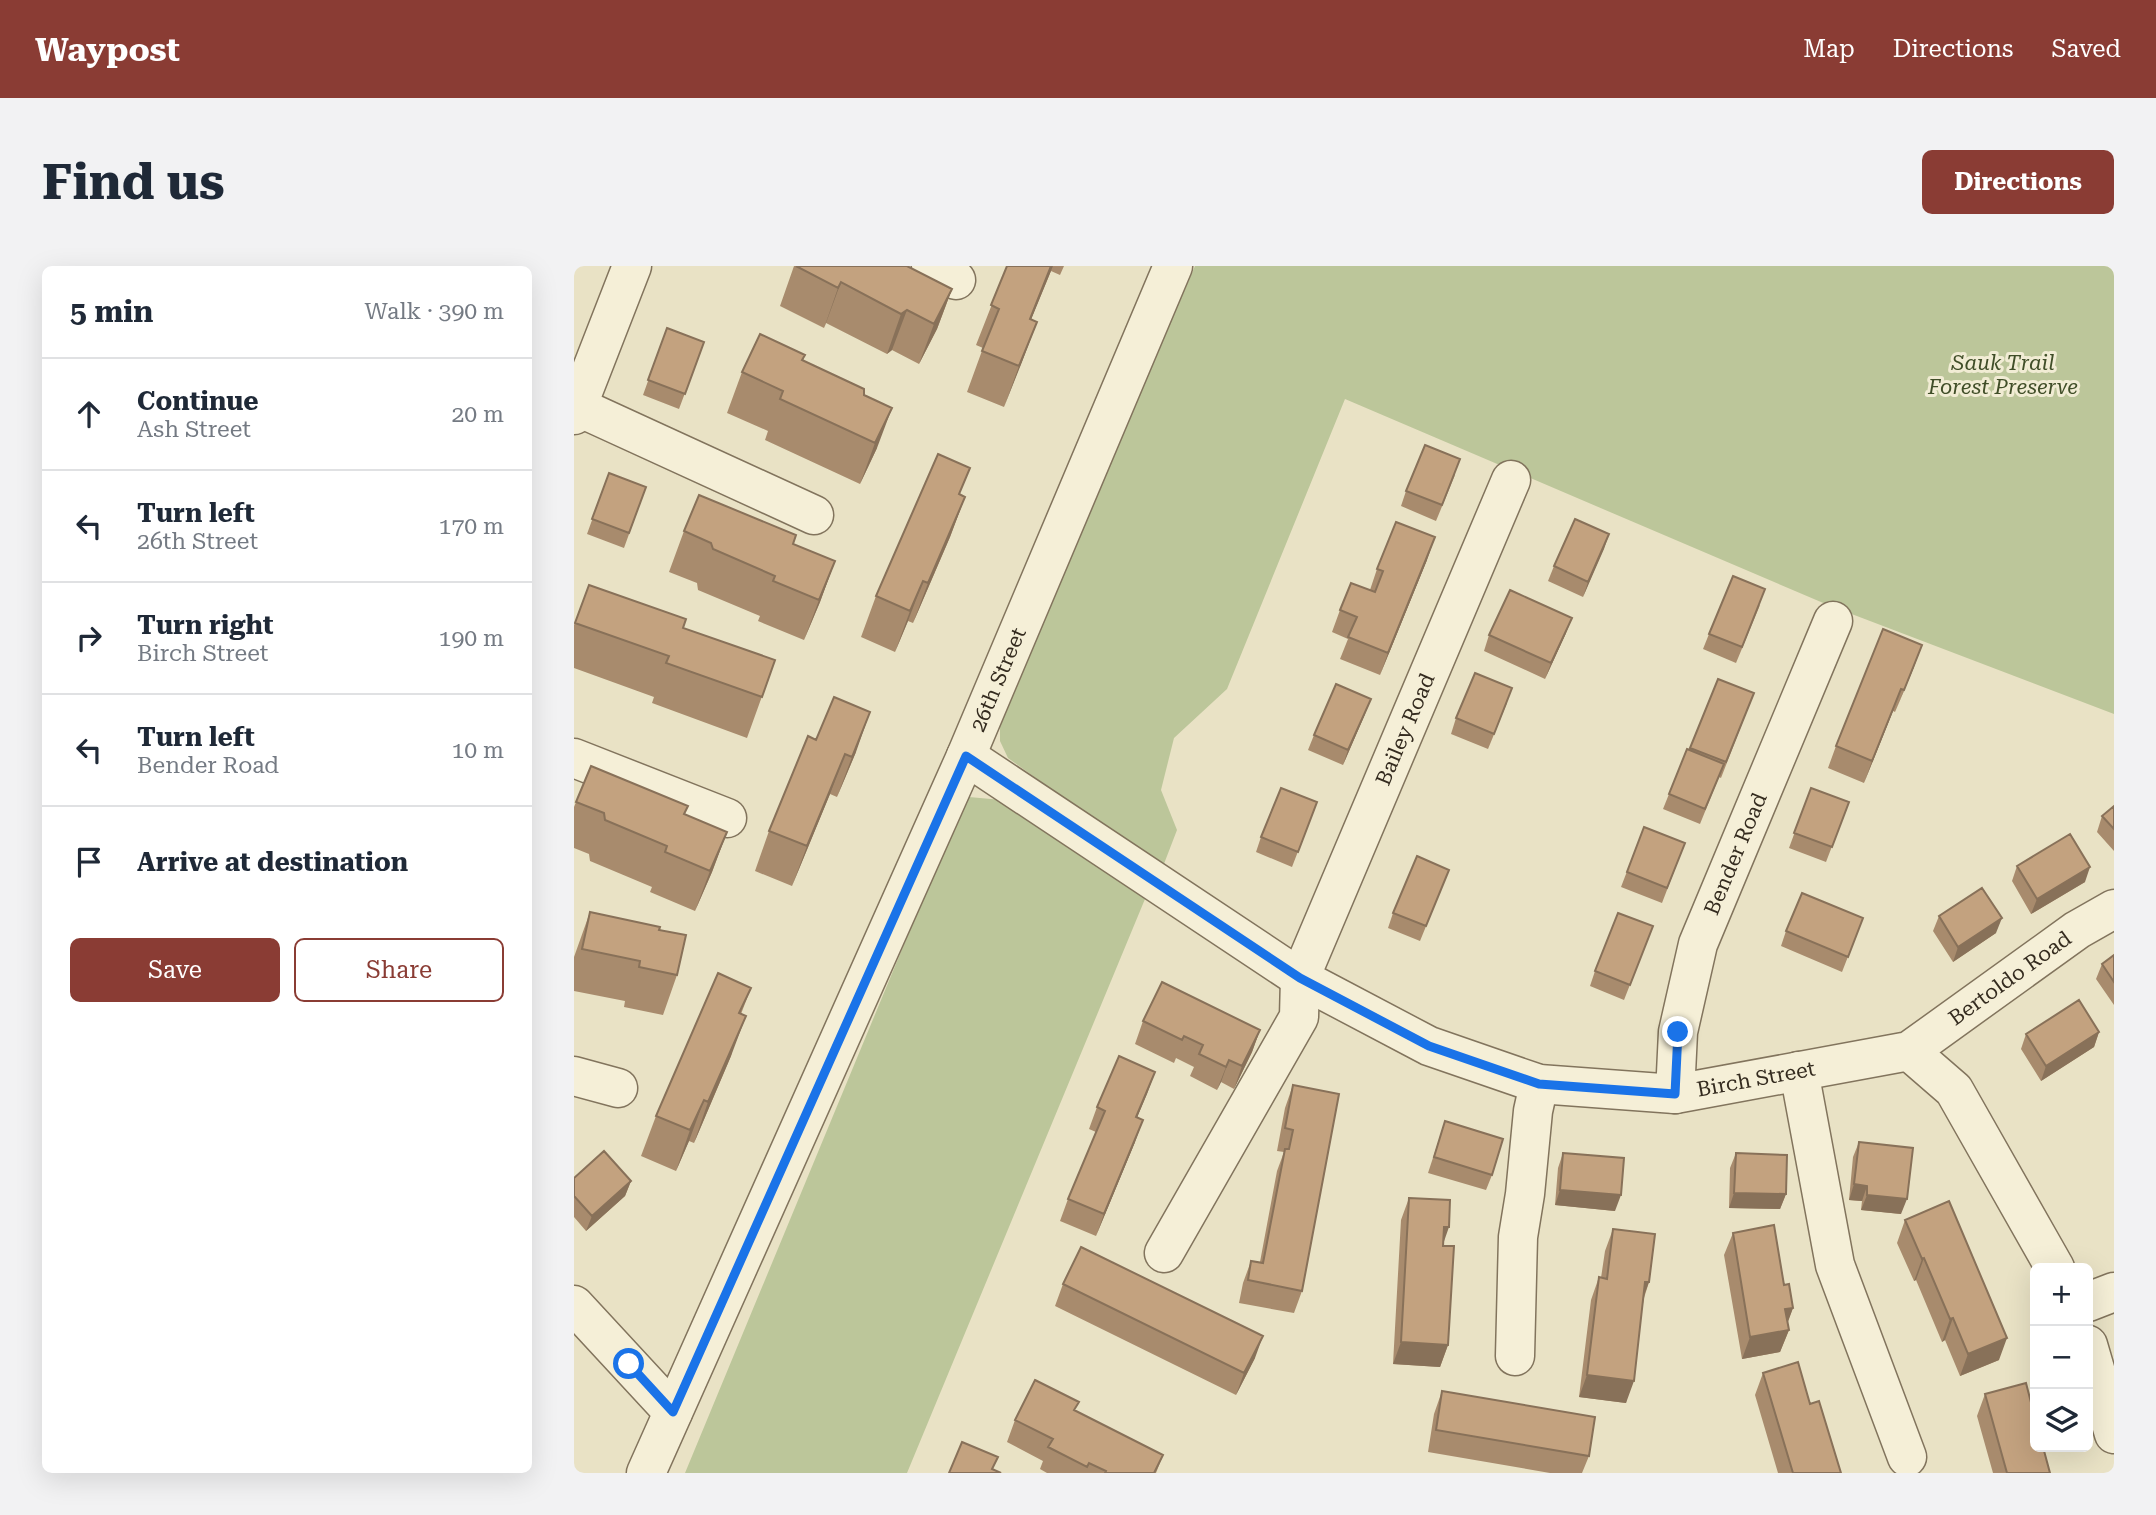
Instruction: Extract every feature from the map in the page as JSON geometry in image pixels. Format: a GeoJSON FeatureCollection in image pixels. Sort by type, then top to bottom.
{"type":"FeatureCollection","features":[{"type":"Feature","properties":{"kind":"street"},"geometry":{"type":"LineString","coordinates":[[632,266],[575,409],[814,515]]}},
{"type":"Feature","properties":{"kind":"street","name":"26th Street"},"geometry":{"type":"LineString","coordinates":[[646,1473],[966,756],[1173,266]]}},
{"type":"Feature","properties":{"kind":"street","name":"Bailey Road"},"geometry":{"type":"LineString","coordinates":[[1300,978],[1511,480]]}},
{"type":"Feature","properties":{"kind":"street","name":"Bender Road"},"geometry":{"type":"LineString","coordinates":[[1675,1094],[1678,1032],[1698,944],[1833,621]]}},
{"type":"Feature","properties":{"kind":"street","name":"Birch Street"},"geometry":{"type":"LineString","coordinates":[[966,756],[1300,978],[1429,1046],[1539,1084],[1675,1094],[1909,1051]]}},
{"type":"Feature","properties":{"kind":"street"},"geometry":{"type":"LineString","coordinates":[[574,758],[727,817]]}},
{"type":"Feature","properties":{"kind":"street","name":"Bertoldo Road"},"geometry":{"type":"LineString","coordinates":[[1909,1051],[2077,929],[2114,909]]}},
{"type":"Feature","properties":{"kind":"street"},"geometry":{"type":"LineString","coordinates":[[1164,1253],[1299,1017],[1300,978]]}},
{"type":"Feature","properties":{"kind":"street"},"geometry":{"type":"LineString","coordinates":[[1909,1051],[1954,1090],[2052,1263]]}},
{"type":"Feature","properties":{"kind":"street"},"geometry":{"type":"LineString","coordinates":[[1799,1071],[1835,1265],[1907,1457]]}},
{"type":"Feature","properties":{"kind":"street"},"geometry":{"type":"LineString","coordinates":[[574,1076],[618,1088]]}},
{"type":"Feature","properties":{"kind":"street"},"geometry":{"type":"LineString","coordinates":[[1515,1356],[1518,1237],[1533,1111],[1539,1084]]}},
{"type":"Feature","properties":{"kind":"street"},"geometry":{"type":"LineString","coordinates":[[2093,1300],[2114,1292]]}},
{"type":"Feature","properties":{"kind":"street"},"geometry":{"type":"LineString","coordinates":[[574,1305],[673,1412]]}},
{"type":"Feature","properties":{"kind":"street"},"geometry":{"type":"LineString","coordinates":[[2093,1362],[2114,1434]]}},
{"type":"Feature","properties":{"kind":"green space","name":"Sauk Trail Forest Preserve"},"geometry":{"type":"Polygon","coordinates":[[[1195,266],[2114,266],[2114,714],[1828,605],[1345,399],[1227,689],[1174,738],[1161,790],[1177,830],[1162,869],[1008,758],[1000,741],[1000,722],[1009,695],[1195,266]]]}},
{"type":"Feature","properties":{"kind":"green space"},"geometry":{"type":"Polygon","coordinates":[[[969,797],[1002,800],[1145,899],[907,1473],[685,1473],[961,807],[969,797]]]}},
{"type":"Feature","properties":{"kind":"building"},"geometry":{"type":"Polygon","coordinates":[[[796,266],[907,266],[952,289],[934,324],[907,310],[901,314],[841,282],[838,288],[796,266]]]}},
{"type":"Feature","properties":{"kind":"building"},"geometry":{"type":"Polygon","coordinates":[[[1007,266],[1051,266],[1030,319],[1037,322],[1019,366],[982,351],[999,309],[991,305],[1007,266]]]}},
{"type":"Feature","properties":{"kind":"building"},"geometry":{"type":"Polygon","coordinates":[[[667,328],[704,342],[685,394],[648,380],[667,328]]]}},
{"type":"Feature","properties":{"kind":"building"},"geometry":{"type":"Polygon","coordinates":[[[760,334],[805,355],[802,360],[864,389],[864,395],[892,408],[875,443],[780,399],[783,391],[742,372],[760,334]]]}},
{"type":"Feature","properties":{"kind":"building"},"geometry":{"type":"Polygon","coordinates":[[[1425,445],[1460,459],[1442,505],[1406,491],[1425,445]]]}},
{"type":"Feature","properties":{"kind":"building"},"geometry":{"type":"Polygon","coordinates":[[[938,454],[970,468],[959,494],[965,497],[928,583],[923,581],[910,611],[876,596],[938,454]]]}},
{"type":"Feature","properties":{"kind":"building"},"geometry":{"type":"Polygon","coordinates":[[[609,473],[646,487],[629,533],[592,519],[609,473]]]}},
{"type":"Feature","properties":{"kind":"building"},"geometry":{"type":"Polygon","coordinates":[[[699,495],[796,535],[793,544],[835,561],[819,600],[773,581],[775,576],[713,549],[711,543],[684,531],[699,495]]]}},
{"type":"Feature","properties":{"kind":"building"},"geometry":{"type":"Polygon","coordinates":[[[1575,519],[1609,534],[1588,582],[1554,566],[1575,519]]]}},
{"type":"Feature","properties":{"kind":"building"},"geometry":{"type":"Polygon","coordinates":[[[1396,522],[1435,537],[1388,653],[1348,637],[1357,617],[1340,610],[1351,583],[1375,592],[1383,571],[1377,569],[1396,522]]]}},
{"type":"Feature","properties":{"kind":"building"},"geometry":{"type":"Polygon","coordinates":[[[1733,576],[1765,589],[1742,647],[1709,634],[1733,576]]]}},
{"type":"Feature","properties":{"kind":"building"},"geometry":{"type":"Polygon","coordinates":[[[589,585],[686,619],[683,628],[775,660],[762,697],[666,663],[669,656],[575,623],[589,585]]]}},
{"type":"Feature","properties":{"kind":"building"},"geometry":{"type":"Polygon","coordinates":[[[1510,590],[1572,618],[1551,663],[1489,635],[1510,590]]]}},
{"type":"Feature","properties":{"kind":"building"},"geometry":{"type":"Polygon","coordinates":[[[1883,629],[1922,645],[1872,761],[1836,746],[1883,629]]]}},
{"type":"Feature","properties":{"kind":"building"},"geometry":{"type":"Polygon","coordinates":[[[1475,673],[1512,688],[1494,734],[1456,718],[1475,673]]]}},
{"type":"Feature","properties":{"kind":"building"},"geometry":{"type":"Polygon","coordinates":[[[1718,679],[1754,693],[1726,762],[1690,748],[1718,679]]]}},
{"type":"Feature","properties":{"kind":"building"},"geometry":{"type":"Polygon","coordinates":[[[1336,684],[1371,699],[1348,750],[1314,735],[1336,684]]]}},
{"type":"Feature","properties":{"kind":"building"},"geometry":{"type":"Polygon","coordinates":[[[834,697],[870,712],[852,757],[845,754],[807,846],[769,831],[808,736],[816,740],[834,697]]]}},
{"type":"Feature","properties":{"kind":"building"},"geometry":{"type":"Polygon","coordinates":[[[1687,749],[1724,764],[1705,809],[1669,794],[1687,749]]]}},
{"type":"Feature","properties":{"kind":"building"},"geometry":{"type":"Polygon","coordinates":[[[591,766],[688,806],[684,814],[727,832],[710,871],[665,852],[667,846],[605,820],[604,813],[576,802],[591,766]]]}},
{"type":"Feature","properties":{"kind":"building"},"geometry":{"type":"Polygon","coordinates":[[[1281,788],[1317,802],[1298,852],[1261,837],[1281,788]]]}},
{"type":"Feature","properties":{"kind":"building"},"geometry":{"type":"Polygon","coordinates":[[[1811,788],[1849,802],[1832,847],[1794,833],[1811,788]]]}},
{"type":"Feature","properties":{"kind":"building"},"geometry":{"type":"Polygon","coordinates":[[[2114,806],[2114,829],[2102,816],[2114,806]]]}},
{"type":"Feature","properties":{"kind":"building"},"geometry":{"type":"Polygon","coordinates":[[[1644,827],[1685,843],[1667,888],[1627,872],[1644,827]]]}},
{"type":"Feature","properties":{"kind":"building"},"geometry":{"type":"Polygon","coordinates":[[[2070,834],[2090,867],[2037,899],[2017,866],[2070,834]]]}},
{"type":"Feature","properties":{"kind":"building"},"geometry":{"type":"Polygon","coordinates":[[[1417,856],[1449,870],[1426,926],[1393,913],[1417,856]]]}},
{"type":"Feature","properties":{"kind":"building"},"geometry":{"type":"Polygon","coordinates":[[[1982,888],[2002,918],[1958,947],[1939,916],[1982,888]]]}},
{"type":"Feature","properties":{"kind":"building"},"geometry":{"type":"Polygon","coordinates":[[[1802,893],[1863,918],[1848,957],[1786,931],[1802,893]]]}},
{"type":"Feature","properties":{"kind":"building"},"geometry":{"type":"Polygon","coordinates":[[[590,912],[686,935],[677,975],[639,967],[640,961],[582,949],[590,912]]]}},
{"type":"Feature","properties":{"kind":"building"},"geometry":{"type":"Polygon","coordinates":[[[1618,913],[1653,926],[1630,985],[1595,971],[1618,913]]]}},
{"type":"Feature","properties":{"kind":"building"},"geometry":{"type":"Polygon","coordinates":[[[2114,955],[2114,982],[2102,964],[2114,955]]]}},
{"type":"Feature","properties":{"kind":"building"},"geometry":{"type":"Polygon","coordinates":[[[718,973],[751,988],[739,1013],[746,1016],[708,1102],[704,1100],[690,1130],[656,1116],[718,973]]]}},
{"type":"Feature","properties":{"kind":"building"},"geometry":{"type":"Polygon","coordinates":[[[1162,982],[1260,1030],[1242,1066],[1229,1060],[1226,1067],[1199,1054],[1203,1045],[1184,1036],[1182,1040],[1143,1021],[1162,982]]]}},
{"type":"Feature","properties":{"kind":"building"},"geometry":{"type":"Polygon","coordinates":[[[2079,1000],[2099,1032],[2046,1066],[2026,1034],[2079,1000]]]}},
{"type":"Feature","properties":{"kind":"building"},"geometry":{"type":"Polygon","coordinates":[[[1119,1056],[1155,1072],[1136,1117],[1143,1120],[1104,1214],[1068,1199],[1105,1111],[1097,1107],[1119,1056]]]}},
{"type":"Feature","properties":{"kind":"building"},"geometry":{"type":"Polygon","coordinates":[[[1293,1085],[1339,1094],[1302,1291],[1248,1280],[1251,1261],[1263,1263],[1285,1149],[1289,1149],[1293,1130],[1285,1128],[1293,1085]]]}},
{"type":"Feature","properties":{"kind":"building"},"geometry":{"type":"Polygon","coordinates":[[[1445,1121],[1503,1139],[1492,1175],[1434,1157],[1445,1121]]]}},
{"type":"Feature","properties":{"kind":"building"},"geometry":{"type":"Polygon","coordinates":[[[1859,1142],[1913,1148],[1907,1199],[1867,1195],[1867,1186],[1854,1184],[1859,1142]]]}},
{"type":"Feature","properties":{"kind":"building"},"geometry":{"type":"Polygon","coordinates":[[[604,1151],[631,1181],[592,1216],[574,1196],[574,1178],[604,1151]]]}},
{"type":"Feature","properties":{"kind":"building"},"geometry":{"type":"Polygon","coordinates":[[[1563,1153],[1624,1158],[1621,1195],[1560,1190],[1563,1153]]]}},
{"type":"Feature","properties":{"kind":"building"},"geometry":{"type":"Polygon","coordinates":[[[1736,1153],[1787,1155],[1786,1194],[1734,1193],[1736,1153]]]}},
{"type":"Feature","properties":{"kind":"building"},"geometry":{"type":"Polygon","coordinates":[[[1409,1198],[1450,1200],[1449,1227],[1444,1227],[1443,1246],[1454,1246],[1448,1345],[1401,1342],[1409,1198]]]}},
{"type":"Feature","properties":{"kind":"building"},"geometry":{"type":"Polygon","coordinates":[[[1949,1201],[2007,1338],[1968,1354],[1905,1220],[1949,1201]]]}},
{"type":"Feature","properties":{"kind":"building"},"geometry":{"type":"Polygon","coordinates":[[[1774,1225],[1784,1285],[1789,1284],[1793,1308],[1785,1309],[1789,1330],[1750,1337],[1733,1233],[1774,1225]]]}},
{"type":"Feature","properties":{"kind":"building"},"geometry":{"type":"Polygon","coordinates":[[[1613,1229],[1655,1234],[1649,1282],[1645,1282],[1634,1381],[1587,1375],[1599,1277],[1607,1279],[1613,1229]]]}},
{"type":"Feature","properties":{"kind":"building"},"geometry":{"type":"Polygon","coordinates":[[[1081,1247],[1263,1336],[1244,1373],[1063,1284],[1081,1247]]]}},
{"type":"Feature","properties":{"kind":"building"},"geometry":{"type":"Polygon","coordinates":[[[1798,1362],[1810,1404],[1819,1401],[1841,1473],[1793,1473],[1763,1373],[1798,1362]]]}},
{"type":"Feature","properties":{"kind":"building"},"geometry":{"type":"Polygon","coordinates":[[[1035,1380],[1079,1402],[1074,1410],[1163,1455],[1154,1473],[1105,1473],[1106,1471],[1089,1463],[1087,1467],[1048,1447],[1053,1439],[1015,1420],[1035,1380]]]}},
{"type":"Feature","properties":{"kind":"building"},"geometry":{"type":"Polygon","coordinates":[[[2026,1383],[2030,1399],[2030,1452],[2044,1452],[2050,1473],[2007,1473],[1985,1394],[2026,1383]]]}},
{"type":"Feature","properties":{"kind":"building"},"geometry":{"type":"Polygon","coordinates":[[[1442,1391],[1595,1417],[1589,1456],[1436,1430],[1442,1391]]]}},
{"type":"Feature","properties":{"kind":"building"},"geometry":{"type":"Polygon","coordinates":[[[962,1442],[998,1457],[992,1469],[1001,1473],[949,1473],[962,1442]]]}},
{"type":"Feature","properties":{"kind":"route"},"geometry":{"type":"LineString","coordinates":[[629,1364],[673,1412],[966,756],[1300,978],[1429,1046],[1539,1084],[1675,1094],[1678,1032]]}}]}
